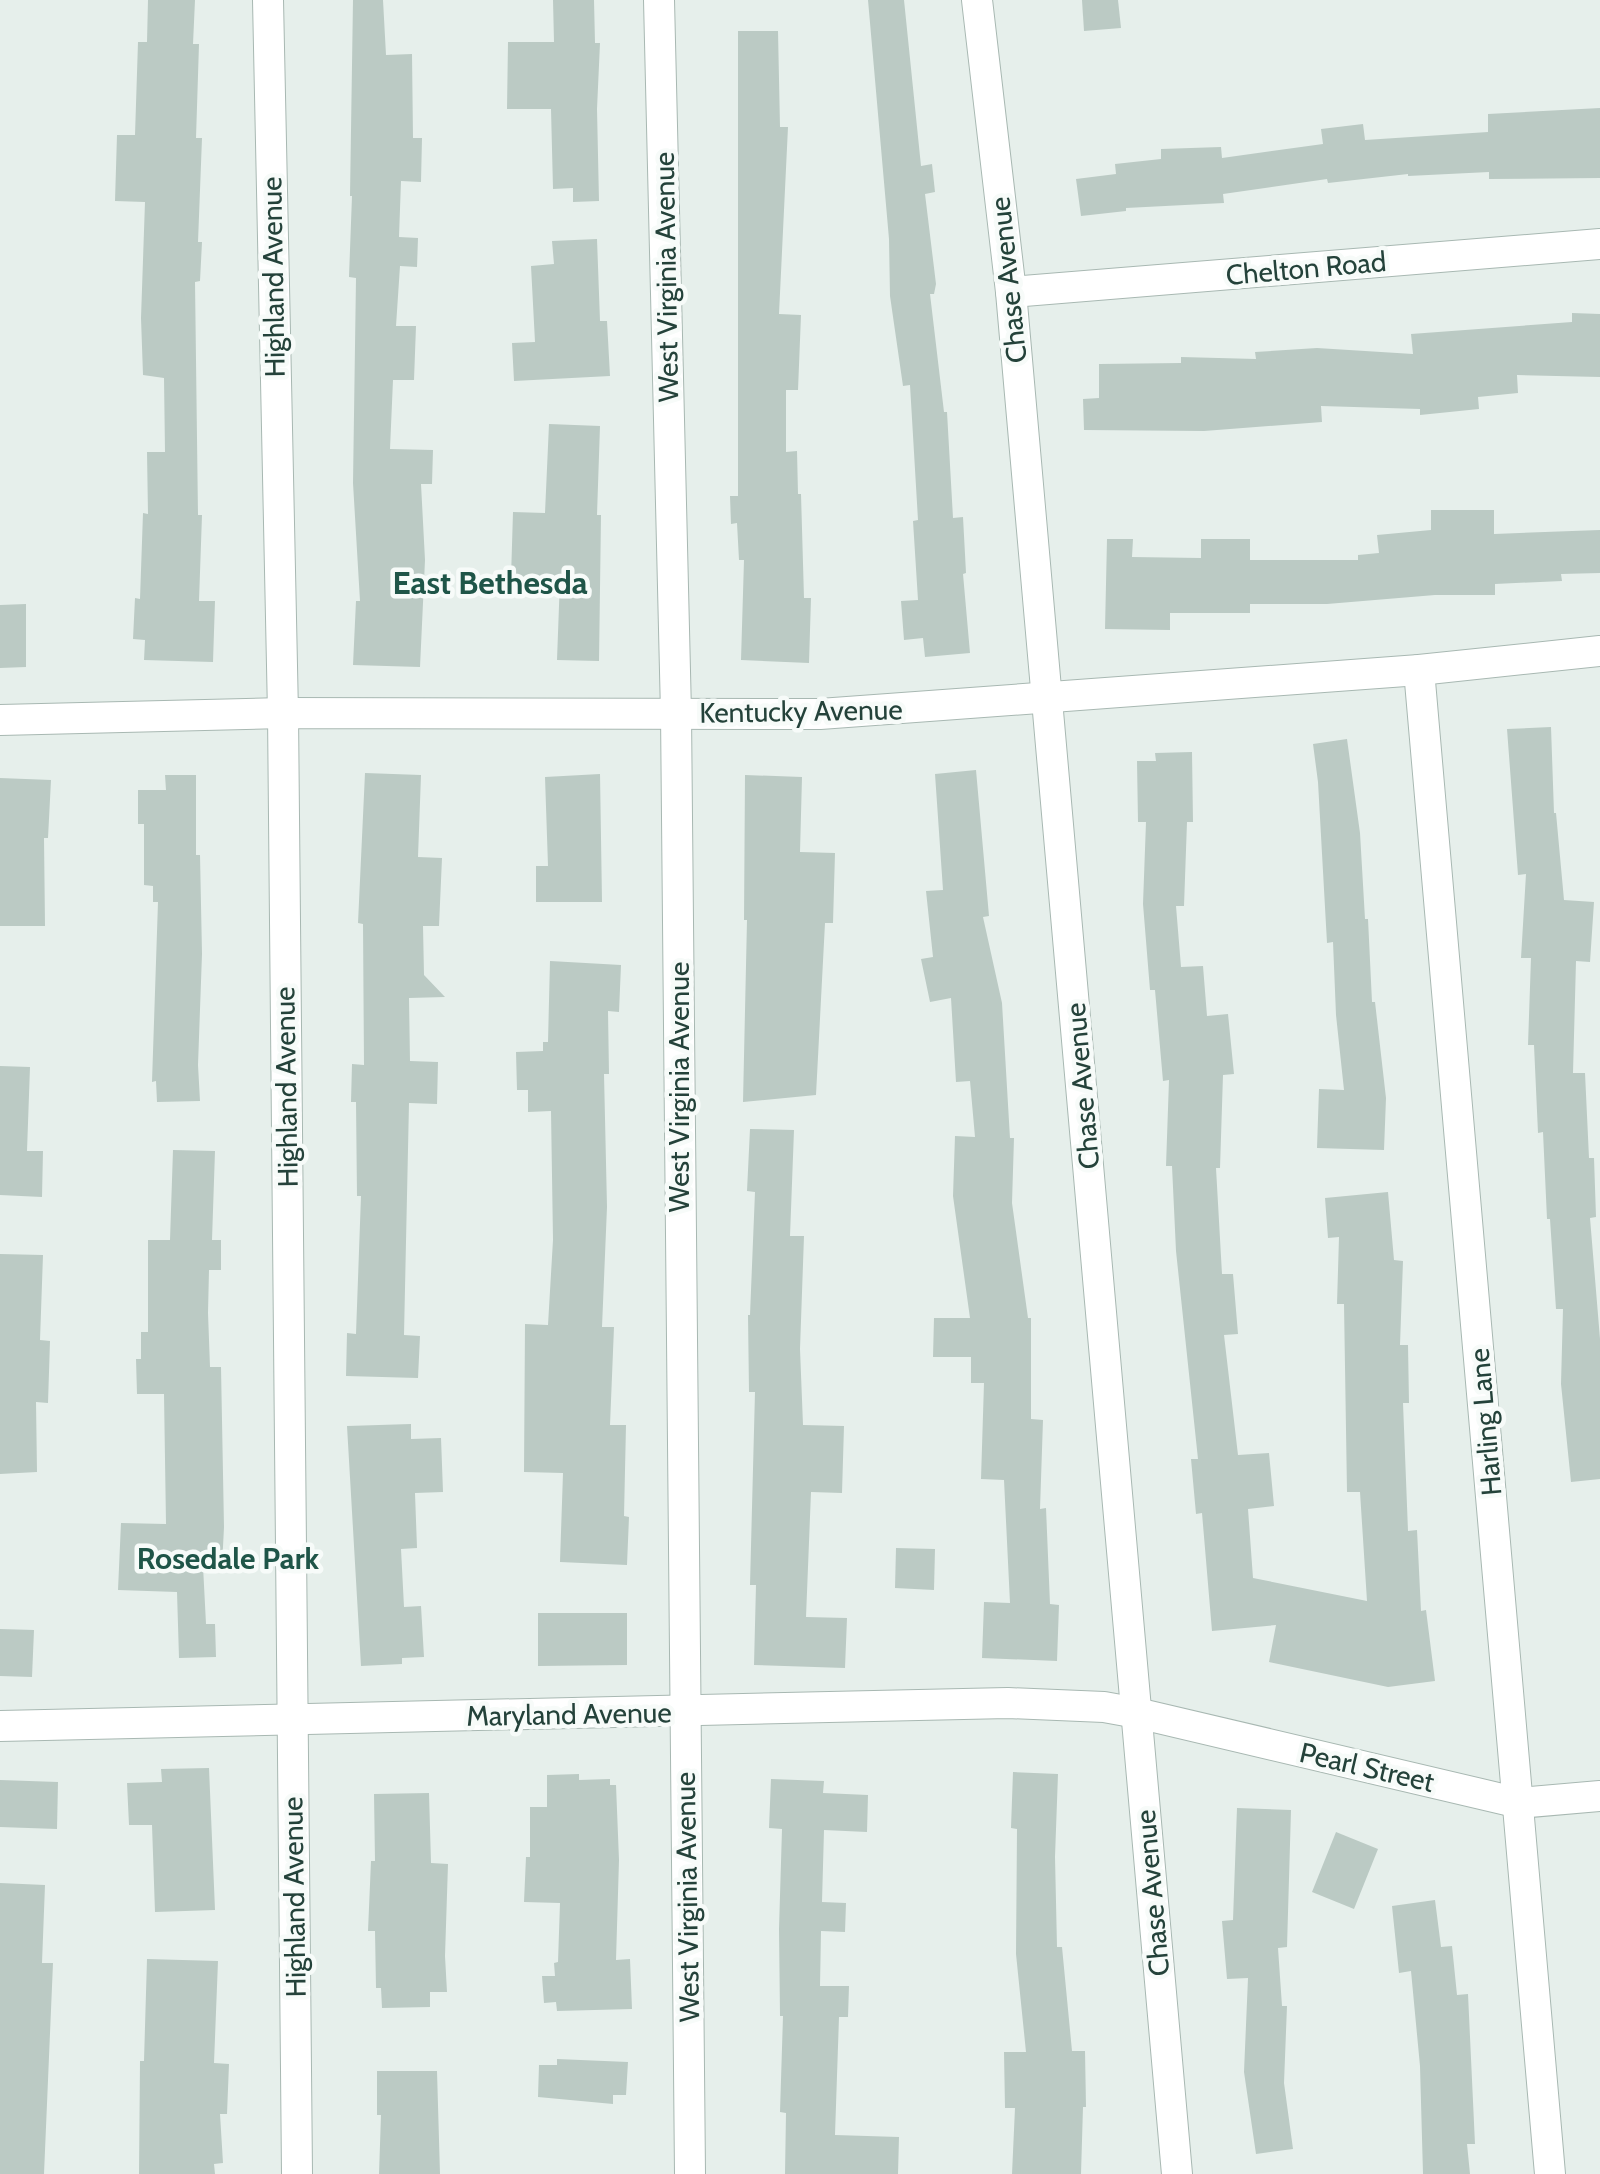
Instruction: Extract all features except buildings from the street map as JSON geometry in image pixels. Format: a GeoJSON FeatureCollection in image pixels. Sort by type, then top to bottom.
{"type":"FeatureCollection","features":[{"type":"Feature","properties":{"kind":"street","name":"Highland Avenue"},"geometry":{"type":"LineString","coordinates":[[268,0],[282,712],[297,2174]]}},
{"type":"Feature","properties":{"kind":"street","name":"West Virginia Avenue"},"geometry":{"type":"LineString","coordinates":[[659,0],[676,713],[690,2174]]}},
{"type":"Feature","properties":{"kind":"street","name":"Chase Avenue"},"geometry":{"type":"LineString","coordinates":[[977,0],[1011,292],[1177,2174]]}},
{"type":"Feature","properties":{"kind":"street","name":"Chelton Road"},"geometry":{"type":"LineString","coordinates":[[1011,292],[1600,244]]}},
{"type":"Feature","properties":{"kind":"street","name":"Kentucky Avenue"},"geometry":{"type":"LineString","coordinates":[[0,720],[282,712],[820,714],[1419,670],[1600,651]]}},
{"type":"Feature","properties":{"kind":"street","name":"Harling Lane"},"geometry":{"type":"LineString","coordinates":[[1419,670],[1550,2174]]}},
{"type":"Feature","properties":{"kind":"street","name":"Maryland Avenue"},"geometry":{"type":"LineString","coordinates":[[0,1726],[1008,1703],[1104,1706],[1137,1712]]}},
{"type":"Feature","properties":{"kind":"street","name":"Pearl Street"},"geometry":{"type":"LineString","coordinates":[[1137,1712],[1519,1803],[1600,1796]]}},
{"type":"Feature","properties":{"kind":"district","name":"East Bethesda"},"geometry":{"type":"Point","coordinates":[490,583]}},
{"type":"Feature","properties":{"kind":"district","name":"Rosedale Park"},"geometry":{"type":"Point","coordinates":[228,1559]}}]}
